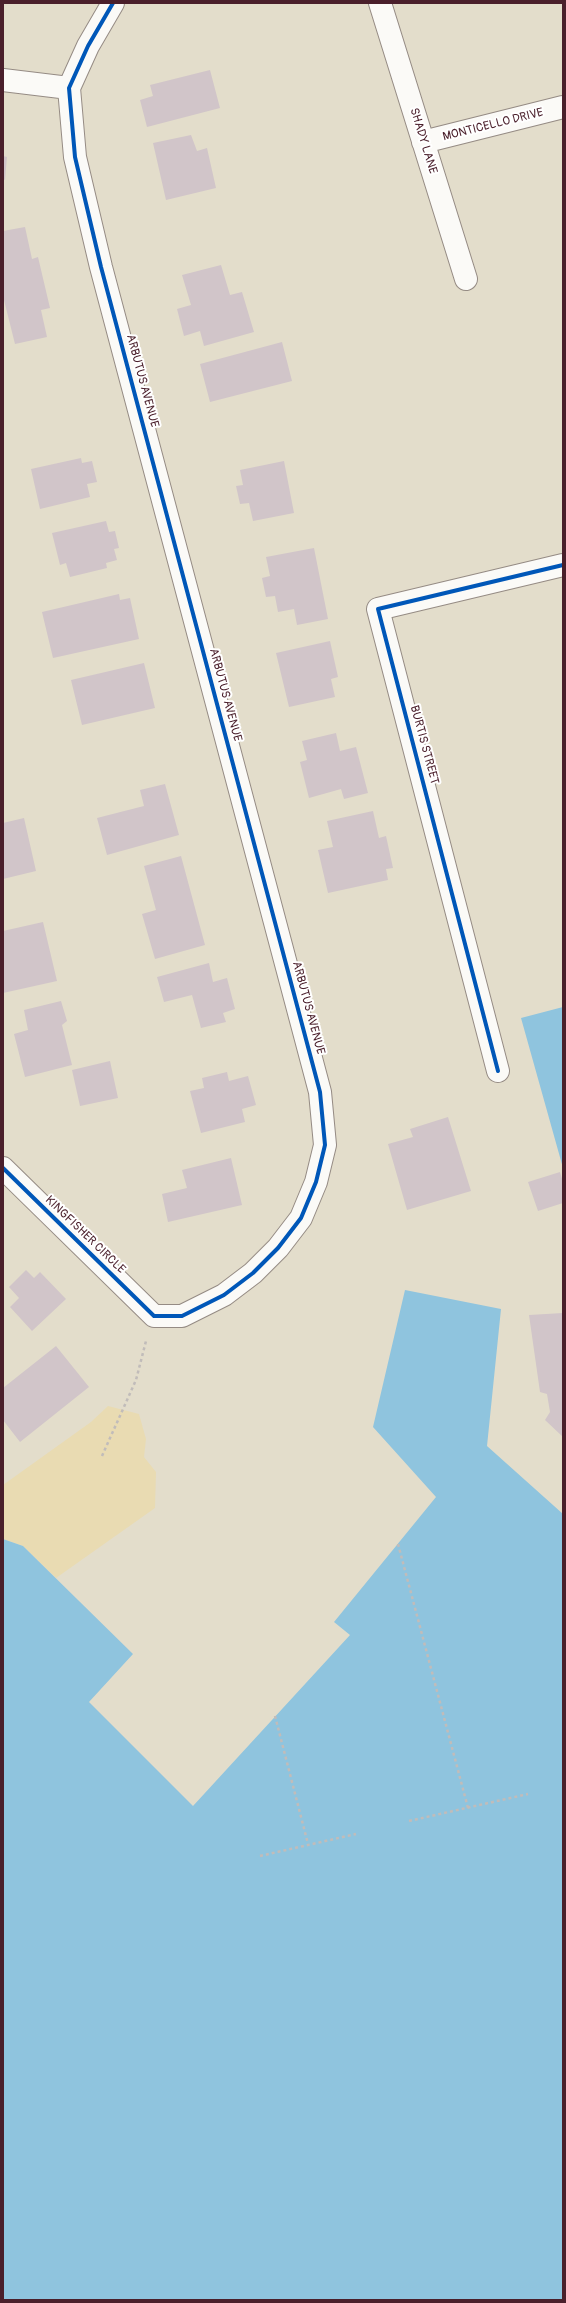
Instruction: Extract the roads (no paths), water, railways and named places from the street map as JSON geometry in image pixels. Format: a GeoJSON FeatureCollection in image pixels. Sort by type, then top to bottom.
{"type":"FeatureCollection","features":[{"type":"Feature","properties":{"kind":"street","name":"ARBUTUS AVENUE"},"geometry":{"type":"LineString","coordinates":[[113,3],[88,46],[69,88],[75,157],[101,267],[320,1092],[325,1145],[316,1182],[300,1218],[278,1248],[253,1273],[224,1295],[182,1316],[154,1316]]}},
{"type":"Feature","properties":{"kind":"street","name":"SHADY LANE"},"geometry":{"type":"LineString","coordinates":[[380,3],[466,279]]}},
{"type":"Feature","properties":{"kind":"street"},"geometry":{"type":"LineString","coordinates":[[3,80],[69,88]]}},
{"type":"Feature","properties":{"kind":"street","name":"MONTICELLO DRIVE"},"geometry":{"type":"LineString","coordinates":[[423,142],[563,107]]}},
{"type":"Feature","properties":{"kind":"street","name":"BURTIS STREET"},"geometry":{"type":"LineString","coordinates":[[498,1071],[378,609],[563,565]]}},
{"type":"Feature","properties":{"kind":"street","name":"KINGFISHER CIRCLE"},"geometry":{"type":"LineString","coordinates":[[3,1168],[154,1316]]}},
{"type":"Feature","properties":{"kind":"water"},"geometry":{"type":"Polygon","coordinates":[[[563,1007],[563,1168],[521,1018],[563,1007]]]}},
{"type":"Feature","properties":{"kind":"water"},"geometry":{"type":"Polygon","coordinates":[[[405,1290],[501,1309],[487,1446],[563,1514],[563,2300],[3,2300],[3,1539],[23,1546],[133,1654],[89,1702],[193,1806],[350,1635],[334,1622],[436,1497],[373,1427],[405,1290]]]}}]}
